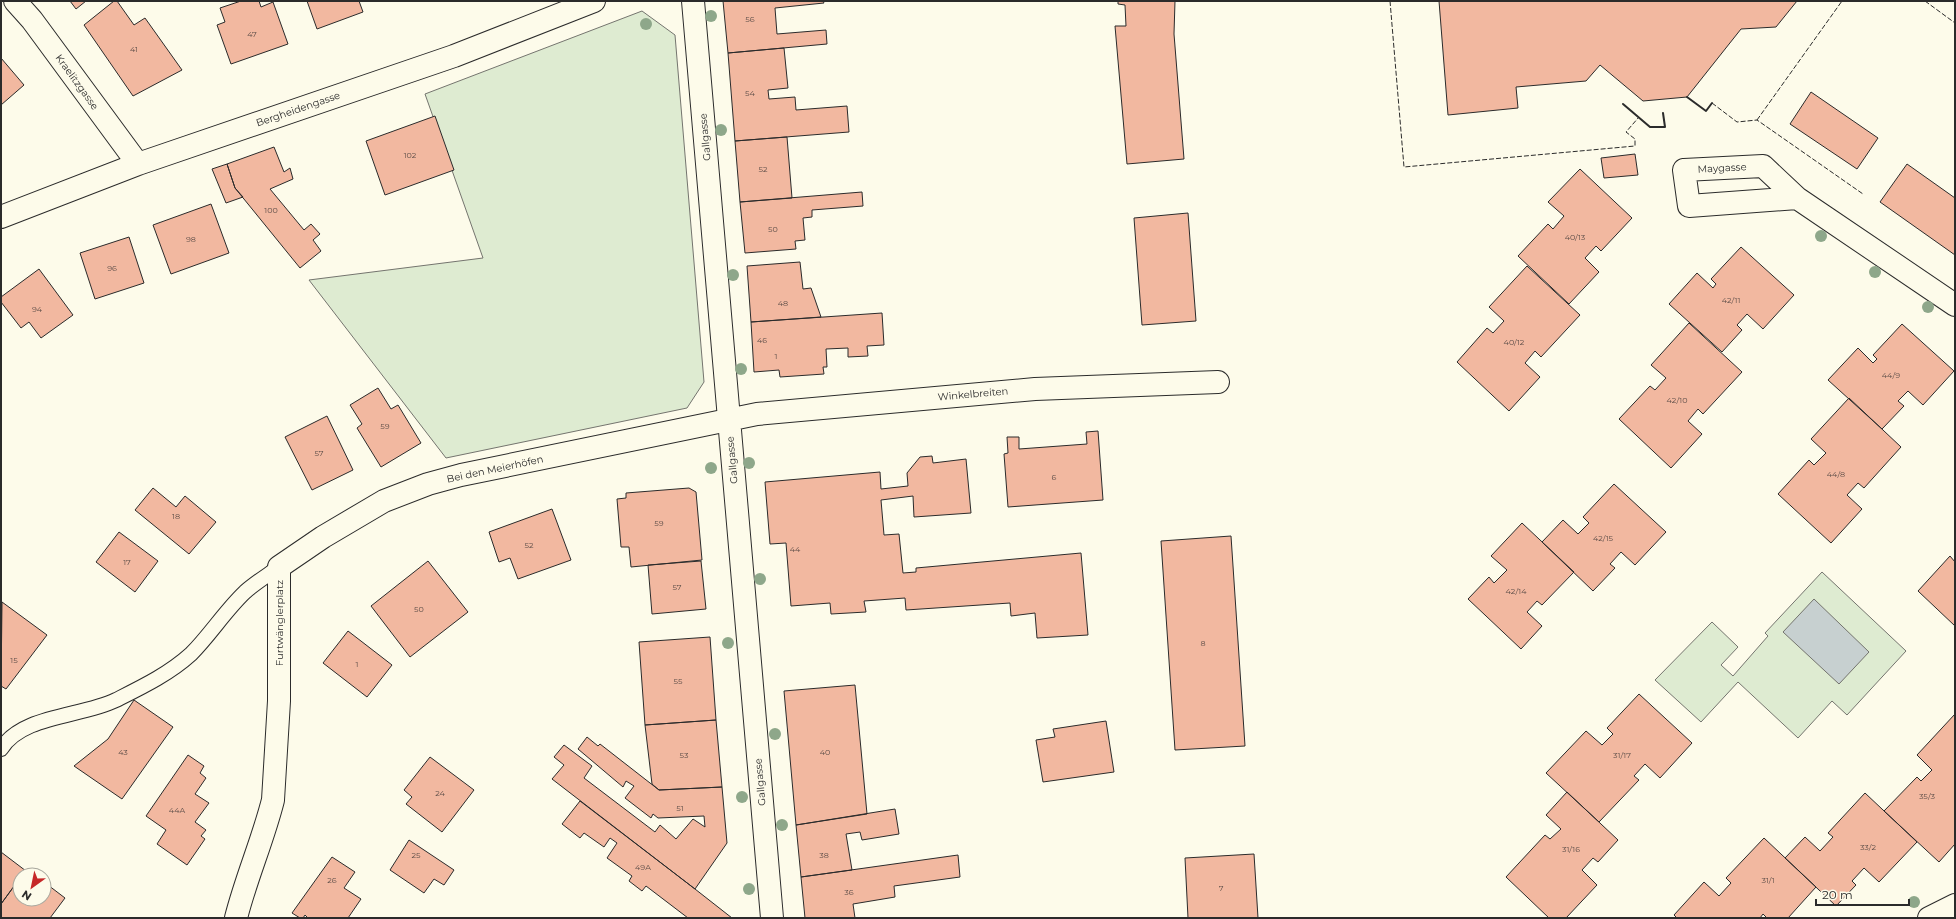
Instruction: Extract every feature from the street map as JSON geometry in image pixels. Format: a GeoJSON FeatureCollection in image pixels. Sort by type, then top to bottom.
{"type":"FeatureCollection","features":[{"type":"Feature","properties":{"kind":"street","name":"Kraelitzgasse"},"geometry":{"type":"LineString","coordinates":[[15,1],[32,20],[138,164]]}},
{"type":"Feature","properties":{"kind":"street","name":"Bergheidengasse"},"geometry":{"type":"LineString","coordinates":[[1,217],[138,164],[454,56],[594,1]]}},
{"type":"Feature","properties":{"kind":"street","name":"Gallgasse"},"geometry":{"type":"LineString","coordinates":[[693,1],[772,918]]}},
{"type":"Feature","properties":{"kind":"street"},"geometry":{"type":"LineString","coordinates":[[1798,198],[1955,305]]}},
{"type":"Feature","properties":{"kind":"street","name":"Winkelbreiten"},"geometry":{"type":"LineString","coordinates":[[729,420],[757,414],[1035,389],[1218,382]]}},
{"type":"Feature","properties":{"kind":"street","name":"Bei den Meierhöfen"},"geometry":{"type":"LineString","coordinates":[[279,567],[323,537],[384,502],[428,484],[461,475],[729,420]]}},
{"type":"Feature","properties":{"kind":"street","name":"Furtwänglerplatz"},"geometry":{"type":"LineString","coordinates":[[236,918],[243,891],[273,800],[279,701],[279,567]]}},
{"type":"Feature","properties":{"kind":"street"},"geometry":{"type":"LineString","coordinates":[[1929,918],[1955,905]]}},
{"type":"Feature","properties":{"kind":"lane","name":"Furtwänglerplatz"},"geometry":{"type":"LineString","coordinates":[[1,749],[7,739],[16,732],[34,725],[107,704],[138,689],[174,668],[191,654],[245,592],[279,567]]}},
{"type":"Feature","properties":{"kind":"green space"},"geometry":{"type":"Polygon","coordinates":[[[642,11],[675,35],[704,382],[687,408],[446,458],[309,280],[483,258],[425,94],[642,11]]]}},
{"type":"Feature","properties":{"kind":"green space"},"geometry":{"type":"Polygon","coordinates":[[[1822,572],[1906,651],[1847,715],[1832,701],[1798,738],[1738,682],[1701,722],[1655,680],[1712,622],[1738,647],[1721,665],[1733,676],[1768,636],[1765,633],[1822,572]]]}},
{"type":"Feature","properties":{"kind":"shaded area"},"geometry":{"type":"Polygon","coordinates":[[[1814,599],[1869,652],[1839,684],[1783,632],[1814,599]]]}},
{"type":"Feature","properties":{"kind":"building"},"geometry":{"type":"Polygon","coordinates":[[[70,1],[86,1],[76,9],[70,1]]]}},
{"type":"Feature","properties":{"kind":"building"},"geometry":{"type":"Polygon","coordinates":[[[114,1],[117,1],[134,25],[145,18],[182,70],[133,96],[84,25],[114,1]]]}},
{"type":"Feature","properties":{"kind":"building"},"geometry":{"type":"Polygon","coordinates":[[[241,1],[259,1],[261,7],[273,2],[288,44],[231,64],[217,25],[225,22],[220,8],[241,1]]]}},
{"type":"Feature","properties":{"kind":"building"},"geometry":{"type":"Polygon","coordinates":[[[307,1],[359,1],[363,12],[317,29],[307,1]]]}},
{"type":"Feature","properties":{"kind":"building"},"geometry":{"type":"Polygon","coordinates":[[[723,1],[823,1],[824,3],[775,8],[777,34],[826,30],[827,44],[728,53],[723,1]]]}},
{"type":"Feature","properties":{"kind":"building"},"geometry":{"type":"Polygon","coordinates":[[[1118,1],[1175,1],[1174,34],[1184,159],[1127,164],[1115,26],[1126,26],[1125,5],[1118,4],[1118,1]]]}},
{"type":"Feature","properties":{"kind":"building"},"geometry":{"type":"Polygon","coordinates":[[[1439,1],[1797,1],[1776,27],[1741,29],[1687,97],[1643,101],[1600,65],[1586,81],[1516,87],[1518,108],[1448,115],[1439,1]]]}},
{"type":"Feature","properties":{"kind":"building"},"geometry":{"type":"Polygon","coordinates":[[[784,48],[788,88],[768,90],[769,99],[795,97],[796,110],[847,106],[849,132],[735,141],[728,53],[784,48]]]}},
{"type":"Feature","properties":{"kind":"building"},"geometry":{"type":"Polygon","coordinates":[[[1,58],[24,85],[1,105],[1,58]]]}},
{"type":"Feature","properties":{"kind":"building"},"geometry":{"type":"Polygon","coordinates":[[[1811,92],[1878,138],[1857,169],[1790,124],[1811,92]]]}},
{"type":"Feature","properties":{"kind":"building"},"geometry":{"type":"Polygon","coordinates":[[[435,116],[454,170],[385,195],[366,141],[435,116]]]}},
{"type":"Feature","properties":{"kind":"building"},"geometry":{"type":"Polygon","coordinates":[[[787,137],[792,198],[740,202],[735,141],[787,137]]]}},
{"type":"Feature","properties":{"kind":"building"},"geometry":{"type":"Polygon","coordinates":[[[274,147],[284,172],[290,168],[293,179],[270,189],[304,230],[311,224],[320,234],[313,240],[321,251],[300,268],[235,188],[227,164],[274,147]]]}},
{"type":"Feature","properties":{"kind":"building"},"geometry":{"type":"Polygon","coordinates":[[[1635,154],[1638,175],[1604,178],[1601,158],[1635,154]]]}},
{"type":"Feature","properties":{"kind":"building"},"geometry":{"type":"Polygon","coordinates":[[[227,164],[235,188],[243,197],[226,203],[212,169],[227,164]]]}},
{"type":"Feature","properties":{"kind":"building"},"geometry":{"type":"Polygon","coordinates":[[[1907,164],[1955,198],[1955,255],[1880,202],[1907,164]]]}},
{"type":"Feature","properties":{"kind":"building"},"geometry":{"type":"Polygon","coordinates":[[[1580,169],[1632,218],[1601,251],[1596,246],[1585,258],[1599,272],[1569,304],[1518,256],[1548,224],[1553,229],[1564,216],[1548,202],[1580,169]]]}},
{"type":"Feature","properties":{"kind":"building"},"geometry":{"type":"Polygon","coordinates":[[[862,192],[863,206],[812,210],[812,217],[803,218],[805,240],[795,241],[796,249],[745,253],[740,202],[862,192]]]}},
{"type":"Feature","properties":{"kind":"building"},"geometry":{"type":"Polygon","coordinates":[[[211,204],[229,253],[171,274],[153,225],[211,204]]]}},
{"type":"Feature","properties":{"kind":"building"},"geometry":{"type":"Polygon","coordinates":[[[1188,213],[1196,321],[1142,325],[1134,218],[1188,213]]]}},
{"type":"Feature","properties":{"kind":"building"},"geometry":{"type":"Polygon","coordinates":[[[129,237],[144,283],[95,299],[80,253],[129,237]]]}},
{"type":"Feature","properties":{"kind":"building"},"geometry":{"type":"Polygon","coordinates":[[[1741,247],[1794,295],[1763,329],[1747,314],[1737,325],[1742,330],[1722,352],[1669,304],[1697,273],[1713,288],[1716,284],[1711,279],[1741,247]]]}},
{"type":"Feature","properties":{"kind":"building"},"geometry":{"type":"Polygon","coordinates":[[[800,262],[803,289],[811,288],[821,317],[751,322],[747,266],[800,262]]]}},
{"type":"Feature","properties":{"kind":"building"},"geometry":{"type":"Polygon","coordinates":[[[1527,266],[1580,315],[1541,357],[1535,351],[1525,363],[1540,377],[1509,411],[1457,362],[1487,328],[1493,333],[1504,321],[1489,307],[1527,266]]]}},
{"type":"Feature","properties":{"kind":"building"},"geometry":{"type":"Polygon","coordinates":[[[39,269],[73,315],[41,338],[29,322],[21,328],[1,302],[1,297],[39,269]]]}},
{"type":"Feature","properties":{"kind":"building"},"geometry":{"type":"Polygon","coordinates":[[[882,313],[884,345],[867,346],[868,356],[848,357],[848,348],[826,349],[827,367],[823,367],[824,374],[780,377],[779,370],[754,372],[751,322],[882,313]]]}},
{"type":"Feature","properties":{"kind":"building"},"geometry":{"type":"Polygon","coordinates":[[[1689,323],[1742,372],[1703,414],[1698,409],[1688,421],[1702,434],[1671,468],[1619,419],[1650,386],[1655,390],[1666,378],[1651,365],[1689,323]]]}},
{"type":"Feature","properties":{"kind":"building"},"geometry":{"type":"Polygon","coordinates":[[[1902,324],[1954,371],[1923,405],[1908,391],[1898,401],[1904,406],[1882,429],[1828,380],[1858,348],[1873,363],[1877,359],[1873,355],[1902,324]]]}},
{"type":"Feature","properties":{"kind":"building"},"geometry":{"type":"Polygon","coordinates":[[[378,388],[391,409],[398,405],[421,443],[381,467],[357,428],[362,424],[350,405],[378,388]]]}},
{"type":"Feature","properties":{"kind":"building"},"geometry":{"type":"Polygon","coordinates":[[[1849,398],[1901,447],[1864,488],[1858,483],[1847,495],[1862,509],[1831,543],[1778,494],[1809,460],[1814,465],[1826,453],[1811,439],[1849,398]]]}},
{"type":"Feature","properties":{"kind":"building"},"geometry":{"type":"Polygon","coordinates":[[[327,416],[353,470],[312,490],[285,437],[327,416]]]}},
{"type":"Feature","properties":{"kind":"building"},"geometry":{"type":"Polygon","coordinates":[[[1098,431],[1103,500],[1008,507],[1004,454],[1008,453],[1007,437],[1019,437],[1019,449],[1087,444],[1086,432],[1098,431]]]}},
{"type":"Feature","properties":{"kind":"building"},"geometry":{"type":"Polygon","coordinates":[[[932,456],[933,463],[966,459],[971,513],[914,517],[913,496],[881,500],[884,535],[899,534],[903,573],[916,572],[916,568],[1081,553],[1088,635],[1037,638],[1035,613],[1011,616],[1010,603],[906,610],[905,598],[864,601],[866,612],[831,614],[830,603],[791,606],[786,543],[770,544],[765,482],[880,472],[881,489],[908,486],[907,473],[920,457],[932,456]]]}},
{"type":"Feature","properties":{"kind":"building"},"geometry":{"type":"Polygon","coordinates":[[[1614,484],[1666,532],[1635,565],[1621,552],[1610,564],[1615,568],[1593,591],[1542,542],[1563,520],[1578,534],[1589,523],[1583,517],[1614,484]]]}},
{"type":"Feature","properties":{"kind":"building"},"geometry":{"type":"Polygon","coordinates":[[[153,488],[176,507],[185,496],[216,522],[189,554],[135,510],[153,488]]]}},
{"type":"Feature","properties":{"kind":"building"},"geometry":{"type":"Polygon","coordinates":[[[689,488],[696,492],[702,560],[631,567],[629,547],[621,547],[617,499],[626,498],[626,493],[689,488]]]}},
{"type":"Feature","properties":{"kind":"building"},"geometry":{"type":"Polygon","coordinates":[[[552,509],[571,560],[518,579],[510,558],[499,562],[489,532],[552,509]]]}},
{"type":"Feature","properties":{"kind":"building"},"geometry":{"type":"Polygon","coordinates":[[[1522,523],[1574,572],[1542,605],[1537,601],[1527,612],[1542,626],[1521,649],[1468,599],[1489,577],[1494,583],[1507,570],[1491,556],[1522,523]]]}},
{"type":"Feature","properties":{"kind":"building"},"geometry":{"type":"Polygon","coordinates":[[[119,532],[158,561],[135,592],[96,562],[119,532]]]}},
{"type":"Feature","properties":{"kind":"building"},"geometry":{"type":"Polygon","coordinates":[[[1231,536],[1245,746],[1175,750],[1161,541],[1231,536]]]}},
{"type":"Feature","properties":{"kind":"building"},"geometry":{"type":"Polygon","coordinates":[[[1950,556],[1955,562],[1955,626],[1918,591],[1950,556]]]}},
{"type":"Feature","properties":{"kind":"building"},"geometry":{"type":"Polygon","coordinates":[[[428,561],[468,612],[410,657],[371,606],[428,561]]]}},
{"type":"Feature","properties":{"kind":"building"},"geometry":{"type":"Polygon","coordinates":[[[701,561],[706,609],[652,614],[648,565],[701,561]]]}},
{"type":"Feature","properties":{"kind":"building"},"geometry":{"type":"Polygon","coordinates":[[[2,602],[47,635],[6,689],[1,686],[2,602]]]}},
{"type":"Feature","properties":{"kind":"building"},"geometry":{"type":"Polygon","coordinates":[[[348,631],[392,665],[367,697],[323,663],[348,631]]]}},
{"type":"Feature","properties":{"kind":"building"},"geometry":{"type":"Polygon","coordinates":[[[710,637],[716,720],[645,725],[639,642],[710,637]]]}},
{"type":"Feature","properties":{"kind":"building"},"geometry":{"type":"Polygon","coordinates":[[[855,685],[867,814],[796,825],[784,691],[855,685]]]}},
{"type":"Feature","properties":{"kind":"building"},"geometry":{"type":"Polygon","coordinates":[[[1639,694],[1692,743],[1660,778],[1645,764],[1634,776],[1639,780],[1599,822],[1546,773],[1586,731],[1602,745],[1613,734],[1607,728],[1639,694]]]}},
{"type":"Feature","properties":{"kind":"building"},"geometry":{"type":"Polygon","coordinates":[[[134,700],[173,727],[122,799],[74,766],[108,739],[134,700]]]}},
{"type":"Feature","properties":{"kind":"building"},"geometry":{"type":"Polygon","coordinates":[[[1955,714],[1955,844],[1939,862],[1884,811],[1917,777],[1921,781],[1932,770],[1917,755],[1955,714]]]}},
{"type":"Feature","properties":{"kind":"building"},"geometry":{"type":"Polygon","coordinates":[[[716,720],[722,787],[659,790],[652,784],[645,725],[716,720]]]}},
{"type":"Feature","properties":{"kind":"building"},"geometry":{"type":"Polygon","coordinates":[[[1106,721],[1114,772],[1043,782],[1036,740],[1055,737],[1053,729],[1106,721]]]}},
{"type":"Feature","properties":{"kind":"building"},"geometry":{"type":"Polygon","coordinates":[[[587,737],[598,746],[600,744],[659,790],[722,787],[727,843],[695,889],[552,779],[564,765],[554,757],[564,745],[592,766],[584,778],[655,832],[660,825],[676,839],[693,819],[705,827],[704,816],[658,818],[653,814],[651,818],[625,798],[634,786],[626,781],[623,787],[578,749],[587,737]]]}},
{"type":"Feature","properties":{"kind":"building"},"geometry":{"type":"Polygon","coordinates":[[[188,755],[204,766],[200,773],[206,778],[195,794],[209,803],[195,822],[206,830],[201,836],[205,839],[187,865],[157,844],[166,830],[146,816],[188,755]]]}},
{"type":"Feature","properties":{"kind":"building"},"geometry":{"type":"Polygon","coordinates":[[[430,757],[474,790],[442,832],[406,804],[412,797],[404,790],[430,757]]]}},
{"type":"Feature","properties":{"kind":"building"},"geometry":{"type":"Polygon","coordinates":[[[1567,792],[1618,840],[1598,862],[1593,858],[1582,870],[1597,885],[1566,918],[1549,918],[1506,877],[1545,835],[1550,839],[1561,829],[1546,815],[1567,792]]]}},
{"type":"Feature","properties":{"kind":"building"},"geometry":{"type":"Polygon","coordinates":[[[1865,793],[1917,842],[1879,882],[1864,868],[1852,881],[1856,885],[1836,906],[1785,858],[1805,837],[1820,851],[1833,837],[1828,833],[1865,793]]]}},
{"type":"Feature","properties":{"kind":"building"},"geometry":{"type":"Polygon","coordinates":[[[580,801],[732,918],[688,918],[646,886],[642,891],[629,881],[632,876],[607,858],[617,843],[610,838],[604,847],[584,833],[580,838],[562,824],[580,801]]]}},
{"type":"Feature","properties":{"kind":"building"},"geometry":{"type":"Polygon","coordinates":[[[895,809],[899,834],[862,840],[860,832],[846,834],[852,870],[801,877],[796,825],[895,809]]]}},
{"type":"Feature","properties":{"kind":"building"},"geometry":{"type":"Polygon","coordinates":[[[1764,838],[1816,887],[1788,918],[1767,918],[1763,914],[1760,918],[1677,918],[1674,915],[1704,882],[1719,896],[1731,883],[1726,878],[1764,838]]]}},
{"type":"Feature","properties":{"kind":"building"},"geometry":{"type":"Polygon","coordinates":[[[409,840],[454,870],[444,885],[434,879],[424,893],[390,870],[409,840]]]}},
{"type":"Feature","properties":{"kind":"building"},"geometry":{"type":"Polygon","coordinates":[[[1,852],[21,867],[12,867],[12,889],[1,904],[1,852]]]}},
{"type":"Feature","properties":{"kind":"building"},"geometry":{"type":"Polygon","coordinates":[[[1254,854],[1258,918],[1188,918],[1185,858],[1254,854]]]}},
{"type":"Feature","properties":{"kind":"building"},"geometry":{"type":"Polygon","coordinates":[[[958,855],[960,877],[894,886],[895,897],[853,904],[855,918],[805,918],[801,877],[958,855]]]}},
{"type":"Feature","properties":{"kind":"building"},"geometry":{"type":"Polygon","coordinates":[[[332,857],[355,872],[344,888],[361,899],[348,918],[308,918],[305,915],[303,918],[300,918],[292,913],[332,857]]]}},
{"type":"Feature","properties":{"kind":"building"},"geometry":{"type":"Polygon","coordinates":[[[52,888],[65,898],[50,918],[1,918],[1,904],[12,889],[12,907],[52,907],[52,888]]]}},
{"type":"Feature","properties":{"kind":"fence"},"geometry":{"type":"LineString","coordinates":[[1390,1],[1404,167],[1635,146],[1635,139],[1626,132],[1639,117]]}},
{"type":"Feature","properties":{"kind":"fence"},"geometry":{"type":"LineString","coordinates":[[1757,120],[1842,1]]}},
{"type":"Feature","properties":{"kind":"fence"},"geometry":{"type":"LineString","coordinates":[[1925,1],[1955,23]]}},
{"type":"Feature","properties":{"kind":"fence"},"geometry":{"type":"LineString","coordinates":[[1712,103],[1737,122],[1757,120],[1863,194]]}},
{"type":"Feature","properties":{"kind":"wall"},"geometry":{"type":"LineString","coordinates":[[1687,97],[1706,111],[1712,103]]}},
{"type":"Feature","properties":{"kind":"wall"},"geometry":{"type":"LineString","coordinates":[[1623,104],[1650,127],[1665,127],[1663,113]]}}]}
